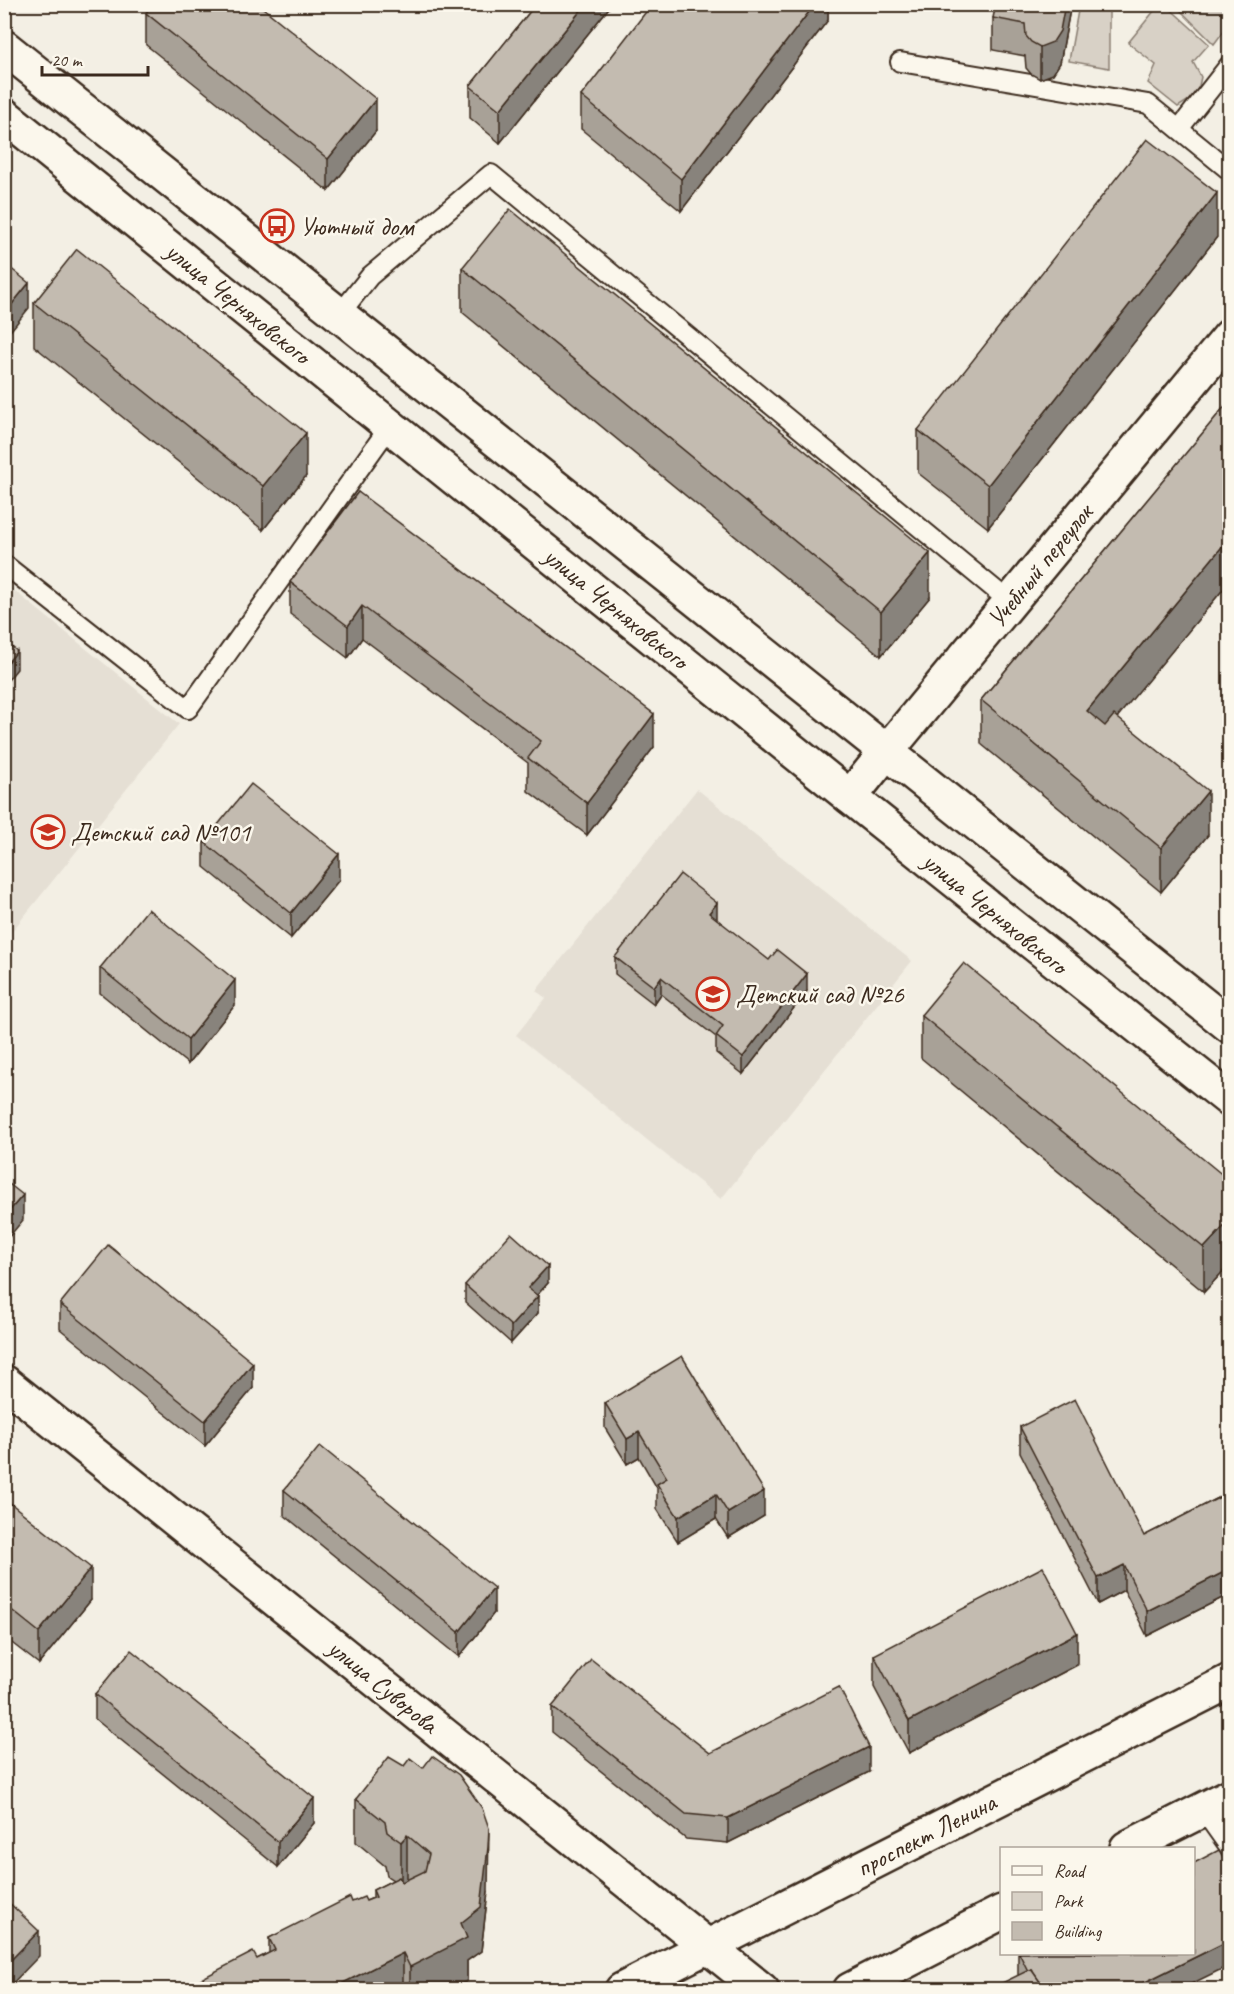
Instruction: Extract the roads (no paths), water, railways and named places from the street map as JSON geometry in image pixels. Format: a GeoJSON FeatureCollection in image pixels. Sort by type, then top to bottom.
{"type":"FeatureCollection","features":[{"type":"Feature","properties":{"kind":"street"},"geometry":{"type":"LineString","coordinates":[[4,47],[1230,1026]]}},
{"type":"Feature","properties":{"kind":"street","name":"улица Черняховского"},"geometry":{"type":"LineString","coordinates":[[8,125],[390,426],[1230,1100]]}},
{"type":"Feature","properties":{"kind":"street","name":"Учебный переулок"},"geometry":{"type":"LineString","coordinates":[[850,797],[1230,336]]}},
{"type":"Feature","properties":{"kind":"street","name":"улица Суворова"},"geometry":{"type":"LineString","coordinates":[[4,1382],[762,1989]]}},
{"type":"Feature","properties":{"kind":"street","name":"проспект Ленина"},"geometry":{"type":"LineString","coordinates":[[622,1989],[1230,1681]]}},
{"type":"Feature","properties":{"kind":"street"},"geometry":{"type":"LineString","coordinates":[[1129,1847],[1216,1803]]}},
{"type":"Feature","properties":{"kind":"street"},"geometry":{"type":"LineString","coordinates":[[850,1989],[1000,1913]]}},
{"type":"Feature","properties":{"kind":"lane"},"geometry":{"type":"LineString","coordinates":[[900,62],[1148,104],[1230,171]]}},
{"type":"Feature","properties":{"kind":"lane"},"geometry":{"type":"LineString","coordinates":[[1179,129],[1230,64]]}},
{"type":"Feature","properties":{"kind":"lane"},"geometry":{"type":"LineString","coordinates":[[339,315],[370,276],[491,174],[1010,602]]}},
{"type":"Feature","properties":{"kind":"lane"},"geometry":{"type":"LineString","coordinates":[[4,564],[188,709],[390,426]]}},
{"type":"Feature","properties":{"kind":"lane"},"geometry":{"type":"LineString","coordinates":[[1216,1803],[1230,1848]]}},
{"type":"Feature","properties":{"kind":"place","name":"Уютный дом"},"geometry":{"type":"Point","coordinates":[277,226]}},
{"type":"Feature","properties":{"kind":"place","name":"Детский сад №101"},"geometry":{"type":"Point","coordinates":[48,832]}},
{"type":"Feature","properties":{"kind":"place","name":"Детский сад №26"},"geometry":{"type":"Point","coordinates":[713,994]}}]}
